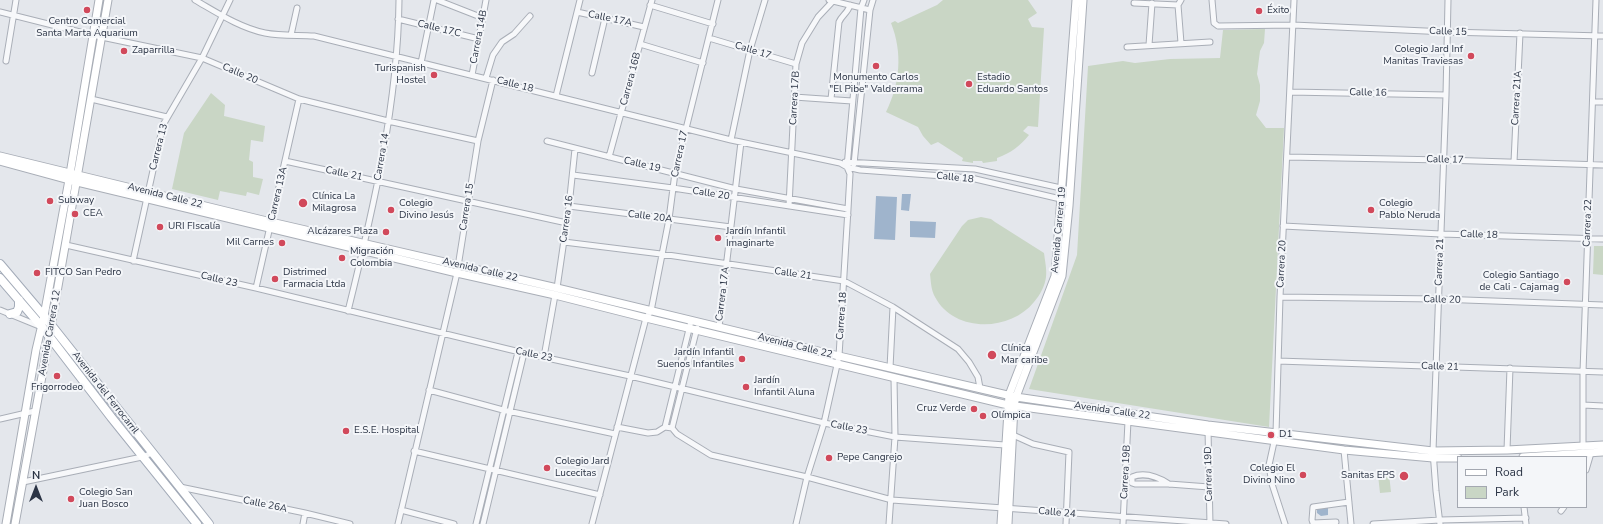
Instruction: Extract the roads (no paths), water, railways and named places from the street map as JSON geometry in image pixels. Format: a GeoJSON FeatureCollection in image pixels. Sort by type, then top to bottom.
{"type":"FeatureCollection","features":[{"type":"Feature","properties":{"kind":"main road","name":"Avenida del Ferrocarril"},"geometry":{"type":"LineString","coordinates":[[0,264],[52,325],[209,524]]}},
{"type":"Feature","properties":{"kind":"main road","name":"Avenida del Ferrocarril"},"geometry":{"type":"LineString","coordinates":[[0,278],[42,327],[142,457],[197,524]]}},
{"type":"Feature","properties":{"kind":"main road"},"geometry":{"type":"LineString","coordinates":[[10,314],[16,312],[19,307],[18,300]]}},
{"type":"Feature","properties":{"kind":"street"},"geometry":{"type":"LineString","coordinates":[[6,61],[16,0]]}},
{"type":"Feature","properties":{"kind":"street","name":"Avenida Carrera 12"},"geometry":{"type":"LineString","coordinates":[[15,524],[66,245],[73,177],[92,35],[99,0]]}},
{"type":"Feature","properties":{"kind":"street","name":"Avenida Carrera 12"},"geometry":{"type":"LineString","coordinates":[[6,524],[44,316],[91,99],[108,0]]}},
{"type":"Feature","properties":{"kind":"street","name":"Calle 18"},"geometry":{"type":"LineString","coordinates":[[195,0],[222,16],[256,31],[276,35],[314,36],[686,127],[731,140],[840,163],[854,165],[975,170],[1066,189]]}},
{"type":"Feature","properties":{"kind":"street","name":"Carrera 13"},"geometry":{"type":"LineString","coordinates":[[133,261],[163,125],[202,58],[230,0]]}},
{"type":"Feature","properties":{"kind":"street","name":"Carrera 14"},"geometry":{"type":"LineString","coordinates":[[348,311],[378,182],[388,122],[399,0]]}},
{"type":"Feature","properties":{"kind":"street"},"geometry":{"type":"LineString","coordinates":[[421,63],[436,0],[483,18]]}},
{"type":"Feature","properties":{"kind":"street","name":"Carrera 14B"},"geometry":{"type":"LineString","coordinates":[[472,75],[486,0]]}},
{"type":"Feature","properties":{"kind":"street"},"geometry":{"type":"LineString","coordinates":[[556,96],[580,0]]}},
{"type":"Feature","properties":{"kind":"street","name":"Carrera 17"},"geometry":{"type":"LineString","coordinates":[[651,311],[669,219],[675,173],[718,0]]}},
{"type":"Feature","properties":{"kind":"street"},"geometry":{"type":"LineString","coordinates":[[731,140],[750,50],[765,0]]}},
{"type":"Feature","properties":{"kind":"street","name":"Carrera 18"},"geometry":{"type":"LineString","coordinates":[[796,524],[807,477],[824,423],[838,360],[848,212],[850,174],[848,164],[852,101],[861,8],[864,0]]}},
{"type":"Feature","properties":{"kind":"street","name":"Carrera 18"},"geometry":{"type":"LineString","coordinates":[[850,174],[854,165],[870,10],[873,0]]}},
{"type":"Feature","properties":{"kind":"street","name":"Avenida Carrera 19"},"geometry":{"type":"LineString","coordinates":[[1066,189],[1076,0]]}},
{"type":"Feature","properties":{"kind":"street","name":"Avenida Carrera 19"},"geometry":{"type":"LineString","coordinates":[[1008,524],[1005,508],[1005,445],[1013,396],[1055,276],[1065,199],[1083,0]]}},
{"type":"Feature","properties":{"kind":"street"},"geometry":{"type":"LineString","coordinates":[[1181,0],[1178,5],[1181,43]]}},
{"type":"Feature","properties":{"kind":"street","name":"Calle 15"},"geometry":{"type":"LineString","coordinates":[[1212,0],[1214,23],[1216,25],[1293,25],[1447,32],[1603,36]]}},
{"type":"Feature","properties":{"kind":"street","name":"Carrera 20"},"geometry":{"type":"LineString","coordinates":[[1285,524],[1272,484],[1269,465],[1276,433],[1280,297],[1294,0]]}},
{"type":"Feature","properties":{"kind":"street","name":"Carrera 21"},"geometry":{"type":"LineString","coordinates":[[1440,522],[1433,454],[1444,160],[1448,0]]}},
{"type":"Feature","properties":{"kind":"street","name":"Carrera 22"},"geometry":{"type":"LineString","coordinates":[[1583,447],[1583,372],[1596,0]]}},
{"type":"Feature","properties":{"kind":"street"},"geometry":{"type":"LineString","coordinates":[[831,1],[870,10]]}},
{"type":"Feature","properties":{"kind":"street","name":"Carrera 17B"},"geometry":{"type":"LineString","coordinates":[[789,206],[793,153],[796,64],[802,43],[818,17],[831,1]]}},
{"type":"Feature","properties":{"kind":"street"},"geometry":{"type":"LineString","coordinates":[[651,3],[713,24]]}},
{"type":"Feature","properties":{"kind":"street","name":"Carrera 16B"},"geometry":{"type":"LineString","coordinates":[[609,157],[651,3]]}},
{"type":"Feature","properties":{"kind":"street"},"geometry":{"type":"LineString","coordinates":[[1134,3],[1178,5]]}},
{"type":"Feature","properties":{"kind":"street"},"geometry":{"type":"LineString","coordinates":[[1149,45],[1152,3]]}},
{"type":"Feature","properties":{"kind":"street"},"geometry":{"type":"LineString","coordinates":[[831,99],[839,22],[840,19],[847,14],[850,6]]}},
{"type":"Feature","properties":{"kind":"street"},"geometry":{"type":"LineString","coordinates":[[291,35],[297,8]]}},
{"type":"Feature","properties":{"kind":"street","name":"Calle 20"},"geometry":{"type":"LineString","coordinates":[[0,12],[92,35],[202,58],[299,100],[388,122],[478,141]]}},
{"type":"Feature","properties":{"kind":"street","name":"Calle 17A"},"geometry":{"type":"LineString","coordinates":[[577,12],[644,27]]}},
{"type":"Feature","properties":{"kind":"street"},"geometry":{"type":"LineString","coordinates":[[486,78],[493,55],[502,42],[514,34],[530,16]]}},
{"type":"Feature","properties":{"kind":"street"},"geometry":{"type":"LineString","coordinates":[[592,73],[605,18]]}},
{"type":"Feature","properties":{"kind":"street","name":"Calle 17C"},"geometry":{"type":"LineString","coordinates":[[398,19],[479,39]]}},
{"type":"Feature","properties":{"kind":"street","name":"Carrera 21A"},"geometry":{"type":"LineString","coordinates":[[1514,162],[1520,33]]}},
{"type":"Feature","properties":{"kind":"street","name":"Calle 17"},"geometry":{"type":"LineString","coordinates":[[709,38],[796,64]]}},
{"type":"Feature","properties":{"kind":"street"},"geometry":{"type":"LineString","coordinates":[[1127,46],[1210,42]]}},
{"type":"Feature","properties":{"kind":"street"},"geometry":{"type":"LineString","coordinates":[[640,44],[703,63]]}},
{"type":"Feature","properties":{"kind":"street","name":"Carrera 15"},"geometry":{"type":"LineString","coordinates":[[398,524],[457,269],[478,141],[494,80]]}},
{"type":"Feature","properties":{"kind":"street","name":"Calle 16"},"geometry":{"type":"LineString","coordinates":[[1290,92],[1446,95]]}},
{"type":"Feature","properties":{"kind":"street"},"geometry":{"type":"LineString","coordinates":[[794,97],[852,101]]}},
{"type":"Feature","properties":{"kind":"street"},"geometry":{"type":"LineString","coordinates":[[91,99],[167,117]]}},
{"type":"Feature","properties":{"kind":"street","name":"Carrera 13A"},"geometry":{"type":"LineString","coordinates":[[256,288],[299,100]]}},
{"type":"Feature","properties":{"kind":"street"},"geometry":{"type":"LineString","coordinates":[[1593,102],[1603,102]]}},
{"type":"Feature","properties":{"kind":"street","name":"Calle 19"},"geometry":{"type":"LineString","coordinates":[[547,142],[736,189]]}},
{"type":"Feature","properties":{"kind":"street","name":"Carrera 17A"},"geometry":{"type":"LineString","coordinates":[[719,327],[741,142]]}},
{"type":"Feature","properties":{"kind":"street","name":"Carrera 16"},"geometry":{"type":"LineString","coordinates":[[544,357],[567,222],[575,149]]}},
{"type":"Feature","properties":{"kind":"street","name":"Avenida Calle 22"},"geometry":{"type":"LineString","coordinates":[[0,156],[73,177]]}},
{"type":"Feature","properties":{"kind":"street","name":"Calle 17"},"geometry":{"type":"LineString","coordinates":[[1287,157],[1603,165]]}},
{"type":"Feature","properties":{"kind":"street","name":"Avenida Calle 22"},"geometry":{"type":"LineString","coordinates":[[0,161],[73,177],[457,269],[651,311],[694,325],[838,360],[890,368],[1013,396],[1208,428],[1275,441],[1344,450],[1433,454],[1603,445]]}},
{"type":"Feature","properties":{"kind":"street","name":"Calle 21"},"geometry":{"type":"LineString","coordinates":[[285,162],[567,222]]}},
{"type":"Feature","properties":{"kind":"street","name":"Calle 18"},"geometry":{"type":"LineString","coordinates":[[854,165],[860,170],[971,178],[1065,199]]}},
{"type":"Feature","properties":{"kind":"street","name":"Calle 20"},"geometry":{"type":"LineString","coordinates":[[573,175],[673,188],[789,206],[848,212]]}},
{"type":"Feature","properties":{"kind":"street","name":"Calle 20"},"geometry":{"type":"LineString","coordinates":[[736,189],[790,198],[848,212]]}},
{"type":"Feature","properties":{"kind":"street","name":"Calle 20A"},"geometry":{"type":"LineString","coordinates":[[569,206],[731,227]]}},
{"type":"Feature","properties":{"kind":"street","name":"Calle 18"},"geometry":{"type":"LineString","coordinates":[[1283,226],[1441,234],[1603,239]]}},
{"type":"Feature","properties":{"kind":"street","name":"Calle 21"},"geometry":{"type":"LineString","coordinates":[[564,242],[662,254],[844,281],[893,307],[958,349],[970,362],[978,377],[980,388]]}},
{"type":"Feature","properties":{"kind":"street","name":"Calle 23"},"geometry":{"type":"LineString","coordinates":[[66,245],[256,288],[518,352],[630,376],[674,388],[824,423],[895,437],[1005,445]]}},
{"type":"Feature","properties":{"kind":"street","name":"Avenida Calle 22"},"geometry":{"type":"LineString","coordinates":[[556,291],[646,318],[719,327],[838,360],[894,378],[1011,405],[1128,421],[1276,433],[1457,458]]}},
{"type":"Feature","properties":{"kind":"street","name":"Calle 20"},"geometry":{"type":"LineString","coordinates":[[1280,297],[1438,299],[1603,305]]}},
{"type":"Feature","properties":{"kind":"street"},"geometry":{"type":"LineString","coordinates":[[890,368],[893,307]]}},
{"type":"Feature","properties":{"kind":"street"},"geometry":{"type":"LineString","coordinates":[[0,310],[42,327]]}},
{"type":"Feature","properties":{"kind":"street"},"geometry":{"type":"LineString","coordinates":[[592,524],[646,318],[651,311]]}},
{"type":"Feature","properties":{"kind":"street"},"geometry":{"type":"LineString","coordinates":[[665,427],[674,388],[694,325]]}},
{"type":"Feature","properties":{"kind":"street"},"geometry":{"type":"LineString","coordinates":[[617,427],[648,433],[657,432],[665,427],[672,428],[694,325]]}},
{"type":"Feature","properties":{"kind":"street"},"geometry":{"type":"LineString","coordinates":[[476,524],[502,410],[518,352]]}},
{"type":"Feature","properties":{"kind":"street"},"geometry":{"type":"LineString","coordinates":[[483,524],[524,353]]}},
{"type":"Feature","properties":{"kind":"street","name":"Calle 21"},"geometry":{"type":"LineString","coordinates":[[1278,361],[1603,372]]}},
{"type":"Feature","properties":{"kind":"street"},"geometry":{"type":"LineString","coordinates":[[1507,450],[1510,368]]}},
{"type":"Feature","properties":{"kind":"street"},"geometry":{"type":"LineString","coordinates":[[890,524],[895,437],[894,378]]}},
{"type":"Feature","properties":{"kind":"street"},"geometry":{"type":"LineString","coordinates":[[429,390],[502,410],[615,434]]}},
{"type":"Feature","properties":{"kind":"street","name":"Avenida Carrera 19"},"geometry":{"type":"LineString","coordinates":[[1001,524],[1005,508],[1013,435],[1011,405]]}},
{"type":"Feature","properties":{"kind":"street"},"geometry":{"type":"LineString","coordinates":[[1583,405],[1603,406]]}},
{"type":"Feature","properties":{"kind":"street"},"geometry":{"type":"LineString","coordinates":[[0,419],[35,411]]}},
{"type":"Feature","properties":{"kind":"street","name":"Carrera 19B"},"geometry":{"type":"LineString","coordinates":[[1124,524],[1128,421]]}},
{"type":"Feature","properties":{"kind":"street","name":"Calle 24"},"geometry":{"type":"LineString","coordinates":[[672,428],[677,434],[712,455],[807,477],[892,500],[1124,518],[1226,524]]}},
{"type":"Feature","properties":{"kind":"street","name":"Carrera 19D"},"geometry":{"type":"LineString","coordinates":[[1208,428],[1210,523]]}},
{"type":"Feature","properties":{"kind":"street"},"geometry":{"type":"LineString","coordinates":[[1013,435],[1033,444],[1066,450],[1069,452],[1066,524]]}},
{"type":"Feature","properties":{"kind":"street"},"geometry":{"type":"LineString","coordinates":[[1344,450],[1351,524]]}},
{"type":"Feature","properties":{"kind":"street"},"geometry":{"type":"LineString","coordinates":[[414,451],[600,495]]}},
{"type":"Feature","properties":{"kind":"street"},"geometry":{"type":"LineString","coordinates":[[1540,456],[1603,452]]}},
{"type":"Feature","properties":{"kind":"street"},"geometry":{"type":"LineString","coordinates":[[23,482],[142,457],[152,453]]}},
{"type":"Feature","properties":{"kind":"street"},"geometry":{"type":"LineString","coordinates":[[1587,467],[1591,453]]}},
{"type":"Feature","properties":{"kind":"street"},"geometry":{"type":"LineString","coordinates":[[1169,484],[1158,478],[1144,475],[1132,477],[1131,480],[1132,483],[1135,484],[1169,484],[1209,487]]}},
{"type":"Feature","properties":{"kind":"street","name":"Calle 26A"},"geometry":{"type":"LineString","coordinates":[[180,487],[306,513],[350,524]]}},
{"type":"Feature","properties":{"kind":"street"},"geometry":{"type":"LineString","coordinates":[[1336,522],[1313,523],[1314,507],[1349,502]]}},
{"type":"Feature","properties":{"kind":"street"},"geometry":{"type":"LineString","coordinates":[[1524,508],[1526,524]]}},
{"type":"Feature","properties":{"kind":"street"},"geometry":{"type":"LineString","coordinates":[[401,510],[454,524]]}},
{"type":"Feature","properties":{"kind":"street"},"geometry":{"type":"LineString","coordinates":[[303,524],[306,513]]}},
{"type":"Feature","properties":{"kind":"street"},"geometry":{"type":"LineString","coordinates":[[1372,524],[1526,518]]}},
{"type":"Feature","properties":{"kind":"water"},"geometry":{"type":"Polygon","coordinates":[[[902,194],[911,194],[909,211],[901,210],[902,194]]]}},
{"type":"Feature","properties":{"kind":"water"},"geometry":{"type":"Polygon","coordinates":[[[876,196],[897,197],[895,240],[874,239],[876,196]]]}},
{"type":"Feature","properties":{"kind":"water"},"geometry":{"type":"Polygon","coordinates":[[[910,221],[936,222],[935,238],[910,237],[910,221]]]}},
{"type":"Feature","properties":{"kind":"water"},"geometry":{"type":"Polygon","coordinates":[[[1317,508],[1328,508],[1328,515],[1321,516],[1317,513],[1317,508]]]}},
{"type":"Feature","properties":{"kind":"place","name":"Centro Comercial Santa Marta Aquarium"},"geometry":{"type":"Point","coordinates":[87,10]}},
{"type":"Feature","properties":{"kind":"place","name":"Éxito"},"geometry":{"type":"Point","coordinates":[1259,11]}},
{"type":"Feature","properties":{"kind":"place","name":"Zaparrilla"},"geometry":{"type":"Point","coordinates":[124,51]}},
{"type":"Feature","properties":{"kind":"place","name":"Colegio Jard Inf Manitas Traviesas"},"geometry":{"type":"Point","coordinates":[1471,56]}},
{"type":"Feature","properties":{"kind":"place","name":"Monumento Carlos \"El Pibe\" Valderrama"},"geometry":{"type":"Point","coordinates":[876,66]}},
{"type":"Feature","properties":{"kind":"place","name":"Turispanish Hostel"},"geometry":{"type":"Point","coordinates":[434,75]}},
{"type":"Feature","properties":{"kind":"place","name":"Estadio Eduardo Santos"},"geometry":{"type":"Point","coordinates":[969,84]}},
{"type":"Feature","properties":{"kind":"place","name":"Subway"},"geometry":{"type":"Point","coordinates":[50,201]}},
{"type":"Feature","properties":{"kind":"place","name":"Clínica La Milagrosa"},"geometry":{"type":"Point","coordinates":[303,203]}},
{"type":"Feature","properties":{"kind":"place","name":"Colegio Divino Jesús"},"geometry":{"type":"Point","coordinates":[391,210]}},
{"type":"Feature","properties":{"kind":"place","name":"Colegio Pablo Neruda"},"geometry":{"type":"Point","coordinates":[1371,210]}},
{"type":"Feature","properties":{"kind":"place","name":"CEA"},"geometry":{"type":"Point","coordinates":[75,214]}},
{"type":"Feature","properties":{"kind":"place","name":"URI FIscalía"},"geometry":{"type":"Point","coordinates":[160,227]}},
{"type":"Feature","properties":{"kind":"place","name":"Alcázares Plaza"},"geometry":{"type":"Point","coordinates":[386,232]}},
{"type":"Feature","properties":{"kind":"place","name":"Jardín Infantil Imaginarte"},"geometry":{"type":"Point","coordinates":[718,238]}},
{"type":"Feature","properties":{"kind":"place","name":"Mil Carnes"},"geometry":{"type":"Point","coordinates":[282,243]}},
{"type":"Feature","properties":{"kind":"place","name":"Migración Colombia"},"geometry":{"type":"Point","coordinates":[342,258]}},
{"type":"Feature","properties":{"kind":"place","name":"FITCO San Pedro"},"geometry":{"type":"Point","coordinates":[37,273]}},
{"type":"Feature","properties":{"kind":"place","name":"Distrimed Farmacia Ltda"},"geometry":{"type":"Point","coordinates":[275,279]}},
{"type":"Feature","properties":{"kind":"place","name":"Colegio Santiago de Cali - Cajamag"},"geometry":{"type":"Point","coordinates":[1567,282]}},
{"type":"Feature","properties":{"kind":"place","name":"Clínica Mar caribe"},"geometry":{"type":"Point","coordinates":[992,355]}},
{"type":"Feature","properties":{"kind":"place","name":"Jardín Infantil Suenos Infantiles"},"geometry":{"type":"Point","coordinates":[742,359]}},
{"type":"Feature","properties":{"kind":"place","name":"Frigorrodeo"},"geometry":{"type":"Point","coordinates":[57,376]}},
{"type":"Feature","properties":{"kind":"place","name":"Jardín Infantil Aluna"},"geometry":{"type":"Point","coordinates":[746,387]}},
{"type":"Feature","properties":{"kind":"place","name":"Cruz Verde"},"geometry":{"type":"Point","coordinates":[974,409]}},
{"type":"Feature","properties":{"kind":"place","name":"Olímpica"},"geometry":{"type":"Point","coordinates":[983,416]}},
{"type":"Feature","properties":{"kind":"place","name":"E.S.E. Hospital"},"geometry":{"type":"Point","coordinates":[346,431]}},
{"type":"Feature","properties":{"kind":"place","name":"D1"},"geometry":{"type":"Point","coordinates":[1271,435]}},
{"type":"Feature","properties":{"kind":"place","name":"Pepe Cangrejo"},"geometry":{"type":"Point","coordinates":[829,458]}},
{"type":"Feature","properties":{"kind":"place","name":"Colegio Jard Lucecitas"},"geometry":{"type":"Point","coordinates":[547,468]}},
{"type":"Feature","properties":{"kind":"place","name":"Colegio El Divino Nino"},"geometry":{"type":"Point","coordinates":[1303,475]}},
{"type":"Feature","properties":{"kind":"place","name":"Sanitas EPS"},"geometry":{"type":"Point","coordinates":[1404,476]}},
{"type":"Feature","properties":{"kind":"place","name":"Colegio San Juan Bosco"},"geometry":{"type":"Point","coordinates":[71,499]}}]}
